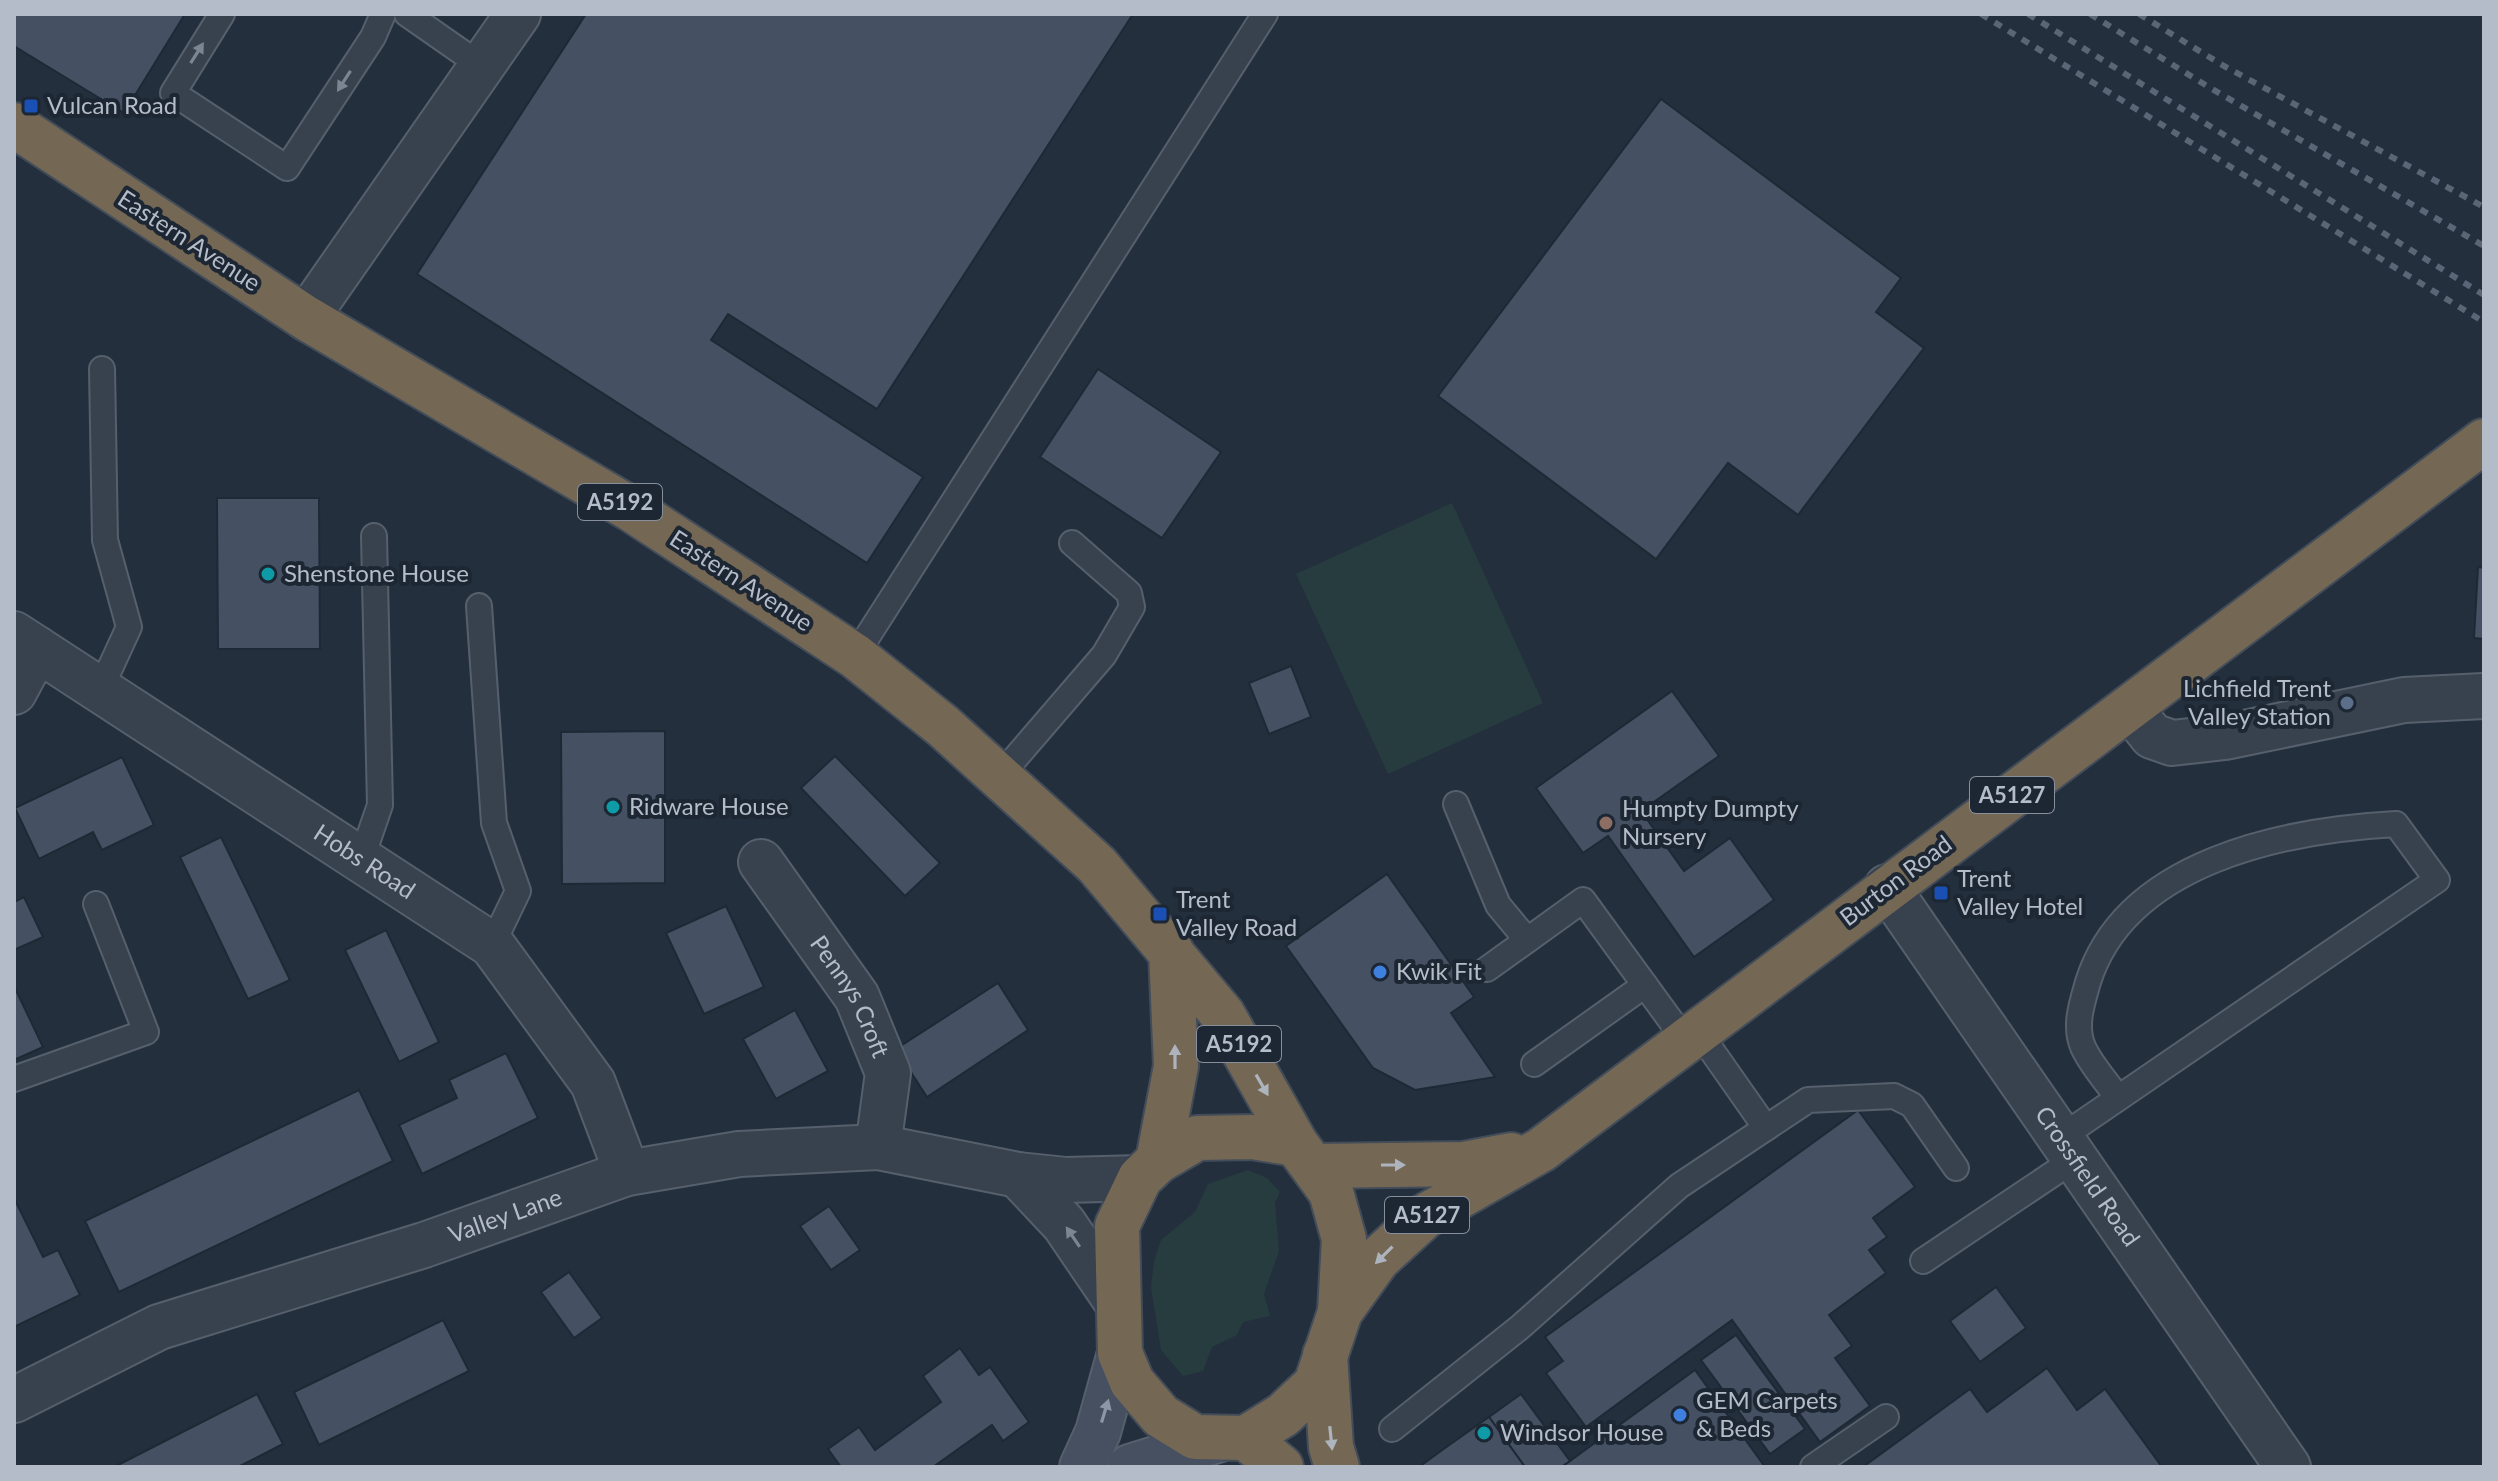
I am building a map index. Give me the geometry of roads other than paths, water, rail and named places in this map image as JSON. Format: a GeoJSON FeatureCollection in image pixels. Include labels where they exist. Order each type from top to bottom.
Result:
{"type":"FeatureCollection","features":[{"type":"Feature","properties":{"kind":"highway","name":"Eastern Avenue"},"geometry":{"type":"LineString","coordinates":[[14,125],[306,318],[631,509],[855,656],[999,777],[1097,865],[1223,1015],[1306,1155]]}},
{"type":"Feature","properties":{"kind":"highway","name":"Burton Road"},"geometry":{"type":"LineString","coordinates":[[1541,1150],[2484,441]]}},
{"type":"Feature","properties":{"kind":"highway","name":"A5192"},"geometry":{"type":"LineString","coordinates":[[1149,1170],[1176,1066],[1171,951]]}},
{"type":"Feature","properties":{"kind":"highway"},"geometry":{"type":"LineString","coordinates":[[1252,1137],[1306,1155],[1331,1192],[1344,1239],[1340,1312],[1316,1384],[1283,1415],[1233,1438],[1195,1437],[1161,1416],[1132,1382],[1120,1353],[1117,1226],[1149,1170],[1197,1138],[1252,1137]]}},
{"type":"Feature","properties":{"kind":"highway","name":"A5127"},"geometry":{"type":"LineString","coordinates":[[1306,1155],[1463,1164],[1541,1150]]}},
{"type":"Feature","properties":{"kind":"highway","name":"A5127"},"geometry":{"type":"LineString","coordinates":[[1340,1312],[1378,1259],[1425,1216],[1541,1150]]}},
{"type":"Feature","properties":{"kind":"highway"},"geometry":{"type":"LineString","coordinates":[[1325,1352],[1331,1447],[1337,1467]]}},
{"type":"Feature","properties":{"kind":"highway"},"geometry":{"type":"LineString","coordinates":[[1233,1438],[1281,1467]]}},
{"type":"Feature","properties":{"kind":"street"},"geometry":{"type":"LineString","coordinates":[[306,318],[518,14]]}},
{"type":"Feature","properties":{"kind":"street"},"geometry":{"type":"LineString","coordinates":[[14,692],[25,641]]}},
{"type":"Feature","properties":{"kind":"street","name":"Hobs Road"},"geometry":{"type":"LineString","coordinates":[[25,641],[492,945],[593,1083],[627,1173]]}},
{"type":"Feature","properties":{"kind":"street"},"geometry":{"type":"LineString","coordinates":[[2130,708],[2152,736],[2172,743],[2225,737],[2404,700],[2484,696]]}},
{"type":"Feature","properties":{"kind":"street","name":"Pennys Croft"},"geometry":{"type":"LineString","coordinates":[[761,862],[857,997],[888,1073],[878,1147]]}},
{"type":"Feature","properties":{"kind":"street","name":"Crossfield Road"},"geometry":{"type":"LineString","coordinates":[[1887,887],[2288,1467]]}},
{"type":"Feature","properties":{"kind":"street","name":"Valley Lane"},"geometry":{"type":"LineString","coordinates":[[14,1400],[159,1327],[424,1245],[627,1173],[739,1154],[878,1147],[1018,1175],[1066,1180],[1149,1170]]}},
{"type":"Feature","properties":{"kind":"street"},"geometry":{"type":"LineString","coordinates":[[1018,1175],[1064,1224],[1117,1302]]}},
{"type":"Feature","properties":{"kind":"street"},"geometry":{"type":"LineString","coordinates":[[1082,1467],[1098,1432],[1120,1353]]}},
{"type":"Feature","properties":{"kind":"street"},"geometry":{"type":"LineString","coordinates":[[1130,1467],[1233,1438]]}},
{"type":"Feature","properties":{"kind":"lane"},"geometry":{"type":"LineString","coordinates":[[222,14],[173,93],[287,168],[373,37],[383,14]]}},
{"type":"Feature","properties":{"kind":"lane"},"geometry":{"type":"LineString","coordinates":[[407,14],[483,67]]}},
{"type":"Feature","properties":{"kind":"lane"},"geometry":{"type":"LineString","coordinates":[[855,656],[1265,14]]}},
{"type":"Feature","properties":{"kind":"lane"},"geometry":{"type":"LineString","coordinates":[[100,690],[129,627],[105,540],[102,369]]}},
{"type":"Feature","properties":{"kind":"lane"},"geometry":{"type":"LineString","coordinates":[[361,860],[380,805],[374,536]]}},
{"type":"Feature","properties":{"kind":"lane"},"geometry":{"type":"LineString","coordinates":[[999,777],[1104,655],[1132,607],[1129,593],[1072,543]]}},
{"type":"Feature","properties":{"kind":"lane"},"geometry":{"type":"LineString","coordinates":[[479,606],[494,823],[518,891],[492,945]]}},
{"type":"Feature","properties":{"kind":"lane"},"geometry":{"type":"LineString","coordinates":[[1456,804],[1498,905],[1527,940]]}},
{"type":"Feature","properties":{"kind":"lane"},"geometry":{"type":"LineString","coordinates":[[1923,1261],[2067,1148],[2118,1098],[2437,880],[2396,824],[2341,827],[2218,859],[2168,882],[2129,911],[2102,948],[2089,979],[2078,1025],[2083,1048],[2118,1098]]}},
{"type":"Feature","properties":{"kind":"lane"},"geometry":{"type":"LineString","coordinates":[[1487,969],[1583,900],[1645,985],[1692,1036],[1766,1128]]}},
{"type":"Feature","properties":{"kind":"lane"},"geometry":{"type":"LineString","coordinates":[[14,1079],[146,1032],[96,904]]}},
{"type":"Feature","properties":{"kind":"lane"},"geometry":{"type":"LineString","coordinates":[[1534,1064],[1645,985]]}},
{"type":"Feature","properties":{"kind":"lane"},"geometry":{"type":"LineString","coordinates":[[1392,1429],[1519,1328],[1679,1186],[1808,1100],[1894,1096],[1912,1105],[1956,1168]]}},
{"type":"Feature","properties":{"kind":"lane"},"geometry":{"type":"LineString","coordinates":[[1813,1467],[1886,1417]]}},
{"type":"Feature","properties":{"kind":"railway"},"geometry":{"type":"LineString","coordinates":[[1981,14],[2484,322]]}},
{"type":"Feature","properties":{"kind":"railway"},"geometry":{"type":"LineString","coordinates":[[2028,14],[2484,295]]}},
{"type":"Feature","properties":{"kind":"railway"},"geometry":{"type":"LineString","coordinates":[[2090,14],[2212,89],[2484,246]]}},
{"type":"Feature","properties":{"kind":"railway"},"geometry":{"type":"LineString","coordinates":[[2139,14],[2224,66],[2484,207]]}},
{"type":"Feature","properties":{"kind":"place","name":"Vulcan Road"},"geometry":{"type":"Point","coordinates":[31,106]}},
{"type":"Feature","properties":{"kind":"place","name":"Shenstone House"},"geometry":{"type":"Point","coordinates":[268,574]}},
{"type":"Feature","properties":{"kind":"place","name":"Lichfield Trent Valley Station"},"geometry":{"type":"Point","coordinates":[2347,703]}},
{"type":"Feature","properties":{"kind":"place","name":"Ridware House"},"geometry":{"type":"Point","coordinates":[613,807]}},
{"type":"Feature","properties":{"kind":"place","name":"Humpty Dumpty Nursery"},"geometry":{"type":"Point","coordinates":[1606,823]}},
{"type":"Feature","properties":{"kind":"place","name":"Trent Valley Hotel"},"geometry":{"type":"Point","coordinates":[1941,893]}},
{"type":"Feature","properties":{"kind":"place","name":"Trent Valley Road"},"geometry":{"type":"Point","coordinates":[1160,914]}},
{"type":"Feature","properties":{"kind":"place","name":"Kwik Fit"},"geometry":{"type":"Point","coordinates":[1380,972]}},
{"type":"Feature","properties":{"kind":"place","name":"GEM Carpets & Beds"},"geometry":{"type":"Point","coordinates":[1680,1415]}},
{"type":"Feature","properties":{"kind":"place","name":"Windsor House"},"geometry":{"type":"Point","coordinates":[1484,1433]}}]}
